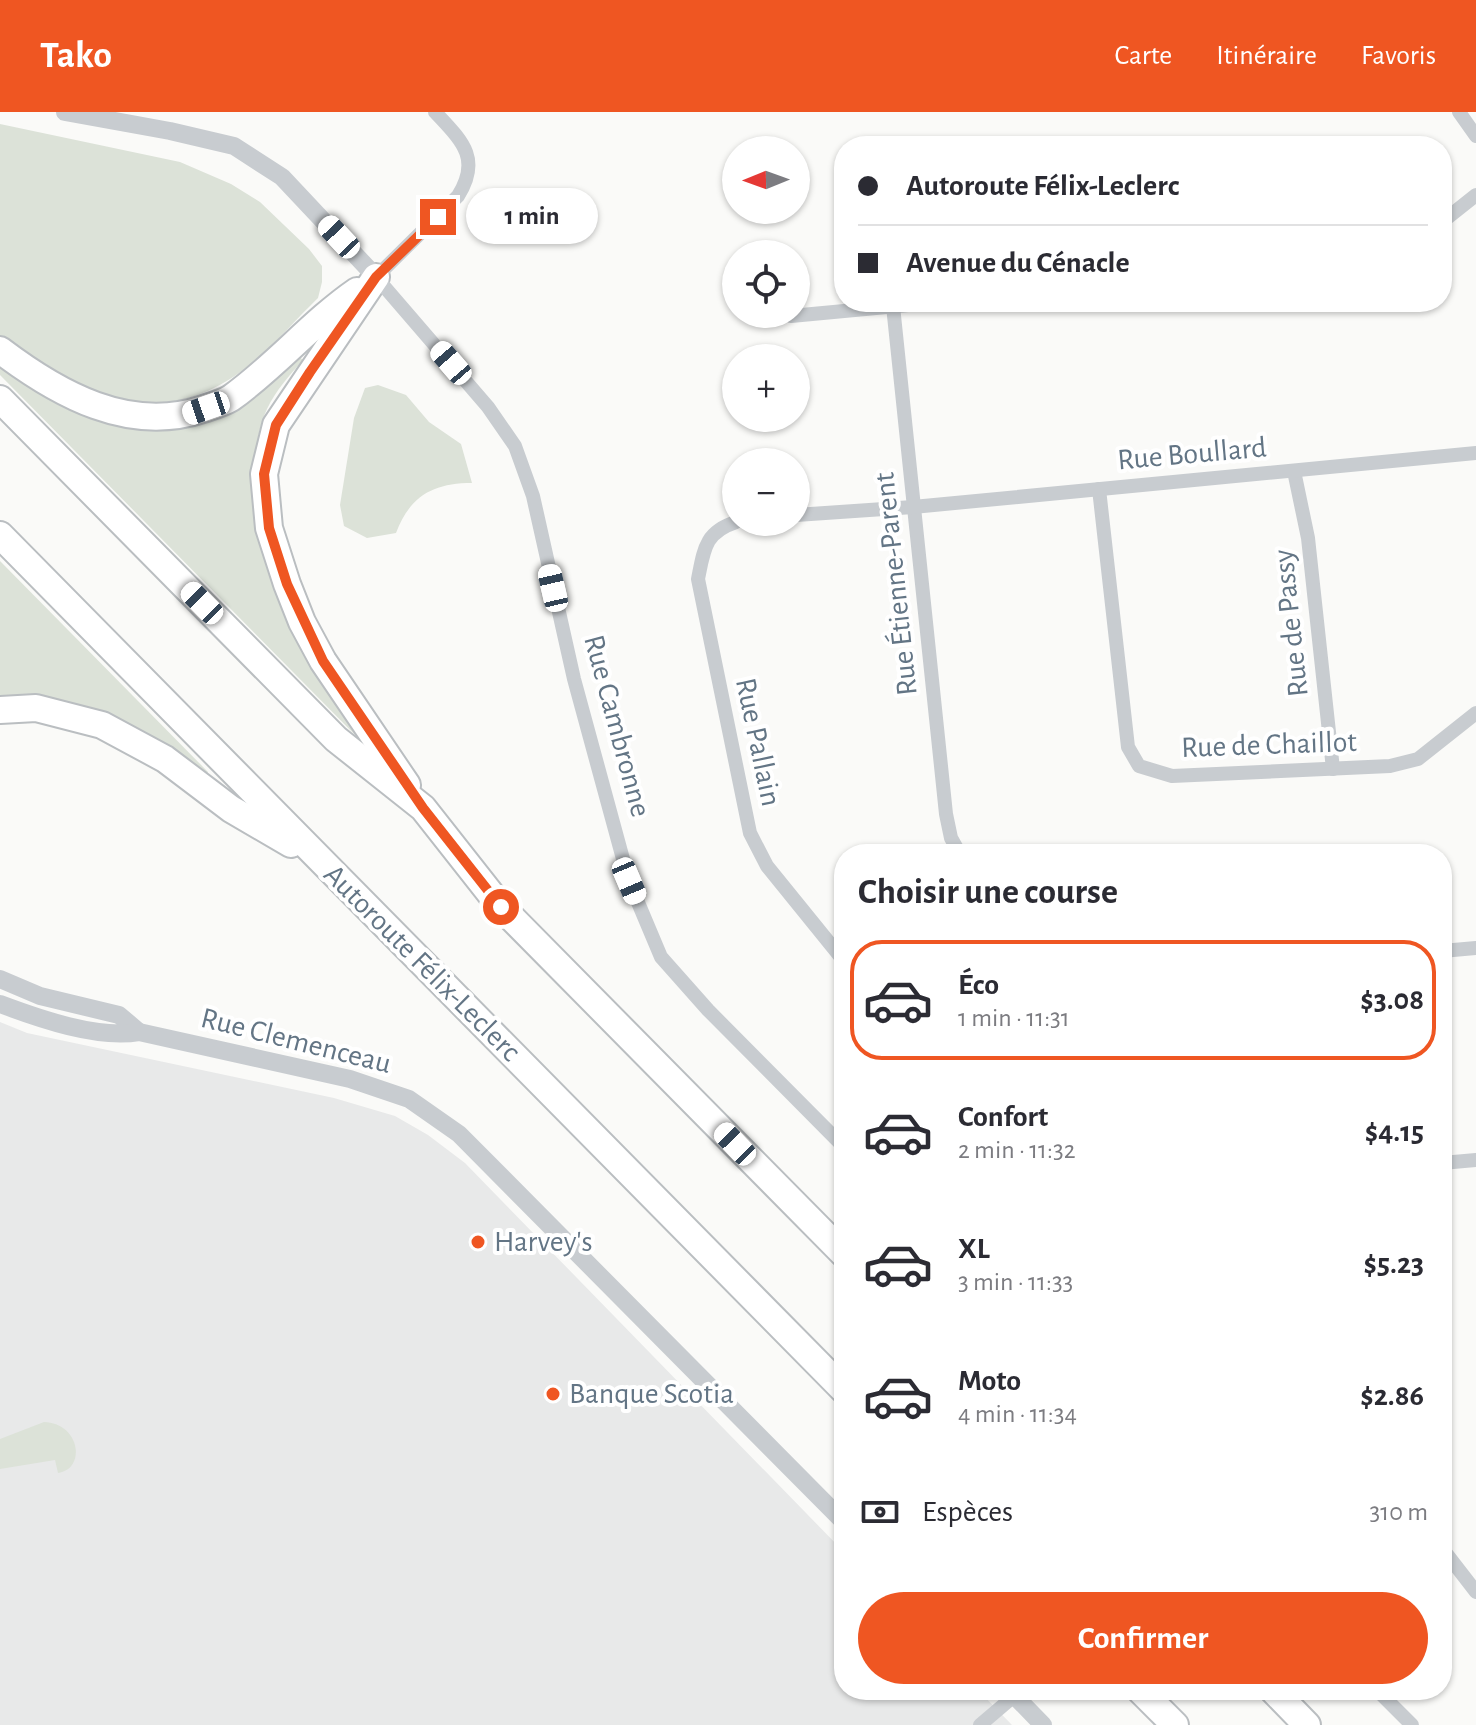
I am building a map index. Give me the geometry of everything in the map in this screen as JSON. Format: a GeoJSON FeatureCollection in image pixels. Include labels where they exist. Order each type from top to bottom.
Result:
{"type":"FeatureCollection","features":[{"type":"Feature","properties":{"kind":"highway"},"geometry":{"type":"LineString","coordinates":[[0,350],[31,373],[83,401],[135,418],[184,415],[228,400],[340,302],[376,277]]}},
{"type":"Feature","properties":{"kind":"highway"},"geometry":{"type":"LineString","coordinates":[[376,277],[276,425],[264,474],[269,528],[302,622],[323,661],[423,808],[501,907],[834,1244]]}},
{"type":"Feature","properties":{"kind":"highway"},"geometry":{"type":"LineString","coordinates":[[0,399],[336,739],[423,808]]}},
{"type":"Feature","properties":{"kind":"highway","name":"Autoroute Félix-Leclerc"},"geometry":{"type":"LineString","coordinates":[[0,535],[834,1380]]}},
{"type":"Feature","properties":{"kind":"highway"},"geometry":{"type":"LineString","coordinates":[[0,710],[36,708],[102,725],[165,759],[231,809],[322,862]]}},
{"type":"Feature","properties":{"kind":"highway"},"geometry":{"type":"LineString","coordinates":[[1150,1700],[1175,1725]]}},
{"type":"Feature","properties":{"kind":"highway"},"geometry":{"type":"LineString","coordinates":[[1283,1700],[1307,1725]]}},
{"type":"Feature","properties":{"kind":"street","name":"Rue Cambronne"},"geometry":{"type":"LineString","coordinates":[[65,112],[234,146],[282,177],[376,277],[488,407],[515,446],[533,496],[574,679],[629,881],[661,957],[708,1010],[834,1137]]}},
{"type":"Feature","properties":{"kind":"street"},"geometry":{"type":"LineString","coordinates":[[376,277],[458,196],[467,182],[470,168],[468,153],[435,112]]}},
{"type":"Feature","properties":{"kind":"street"},"geometry":{"type":"LineString","coordinates":[[1459,112],[1476,136]]}},
{"type":"Feature","properties":{"kind":"street"},"geometry":{"type":"LineString","coordinates":[[1452,214],[1476,195]]}},
{"type":"Feature","properties":{"kind":"street"},"geometry":{"type":"LineString","coordinates":[[810,314],[834,312]]}},
{"type":"Feature","properties":{"kind":"street","name":"Rue Étienne-Parent"},"geometry":{"type":"LineString","coordinates":[[894,312],[946,814],[954,844]]}},
{"type":"Feature","properties":{"kind":"street","name":"Rue Boullard"},"geometry":{"type":"LineString","coordinates":[[913,507],[1476,453]]}},
{"type":"Feature","properties":{"kind":"street","name":"Rue de Passy"},"geometry":{"type":"LineString","coordinates":[[1294,471],[1308,538],[1333,769]]}},
{"type":"Feature","properties":{"kind":"street","name":"Rue de Chaillot"},"geometry":{"type":"LineString","coordinates":[[1099,489],[1128,747],[1139,766],[1172,776],[1390,766],[1418,759],[1476,713]]}},
{"type":"Feature","properties":{"kind":"street"},"geometry":{"type":"LineString","coordinates":[[810,514],[913,507]]}},
{"type":"Feature","properties":{"kind":"street","name":"Rue Pallain"},"geometry":{"type":"LineString","coordinates":[[722,527],[704,550],[698,579],[750,833],[767,866],[834,949]]}},
{"type":"Feature","properties":{"kind":"street"},"geometry":{"type":"LineString","coordinates":[[1452,950],[1476,948]]}},
{"type":"Feature","properties":{"kind":"street","name":"Rue Clemenceau"},"geometry":{"type":"LineString","coordinates":[[0,979],[40,996],[119,1015],[139,1032]]}},
{"type":"Feature","properties":{"kind":"street","name":"Rue Clemenceau"},"geometry":{"type":"LineString","coordinates":[[0,1004],[38,1018],[119,1035],[139,1032],[350,1079],[409,1099],[459,1134],[834,1512]]}},
{"type":"Feature","properties":{"kind":"street"},"geometry":{"type":"LineString","coordinates":[[1452,1162],[1476,1160]]}},
{"type":"Feature","properties":{"kind":"street"},"geometry":{"type":"LineString","coordinates":[[1452,1561],[1476,1592]]}},
{"type":"Feature","properties":{"kind":"street"},"geometry":{"type":"LineString","coordinates":[[980,1725],[1005,1700]]}},
{"type":"Feature","properties":{"kind":"street"},"geometry":{"type":"LineString","coordinates":[[1019,1700],[1043,1725]]}},
{"type":"Feature","properties":{"kind":"street"},"geometry":{"type":"LineString","coordinates":[[1387,1700],[1412,1725]]}},
{"type":"Feature","properties":{"kind":"shaded area"},"geometry":{"type":"Polygon","coordinates":[[[0,124],[180,162],[231,184],[260,202],[309,249],[322,266],[318,298],[243,370],[210,390],[179,400],[148,403],[118,398],[59,374],[0,336],[0,124]]]}},
{"type":"Feature","properties":{"kind":"shaded area"},"geometry":{"type":"Polygon","coordinates":[[[295,353],[303,360],[271,402],[259,435],[254,501],[259,538],[285,608],[364,738],[361,741],[0,375],[0,364],[168,428],[295,353]]]}},
{"type":"Feature","properties":{"kind":"shaded area"},"geometry":{"type":"Polygon","coordinates":[[[378,385],[406,395],[429,422],[461,444],[472,483],[446,486],[425,494],[408,510],[396,533],[367,538],[344,526],[340,505],[354,418],[365,388],[378,385]]]}},
{"type":"Feature","properties":{"kind":"shaded area"},"geometry":{"type":"Polygon","coordinates":[[[0,561],[208,772],[205,776],[0,699],[0,561]]]}},
{"type":"Feature","properties":{"kind":"shaded area"},"geometry":{"type":"Polygon","coordinates":[[[0,1022],[27,1033],[334,1098],[395,1116],[428,1135],[465,1163],[834,1542],[834,1700],[988,1700],[1012,1725],[0,1725],[0,1022]]]}},
{"type":"Feature","properties":{"kind":"shaded area"},"geometry":{"type":"Polygon","coordinates":[[[44,1422],[56,1424],[72,1438],[76,1455],[67,1470],[58,1473],[55,1460],[0,1469],[0,1439],[44,1422]]]}},
{"type":"Feature","properties":{"kind":"place","name":"Harvey's"},"geometry":{"type":"Point","coordinates":[478,1242]}},
{"type":"Feature","properties":{"kind":"place","name":"Banque Scotia"},"geometry":{"type":"Point","coordinates":[553,1394]}},
{"type":"Feature","properties":{"kind":"route"},"geometry":{"type":"LineString","coordinates":[[438,217],[376,277],[310,372],[276,425],[264,474],[269,528],[302,622],[323,661],[423,808],[501,907]]}}]}
